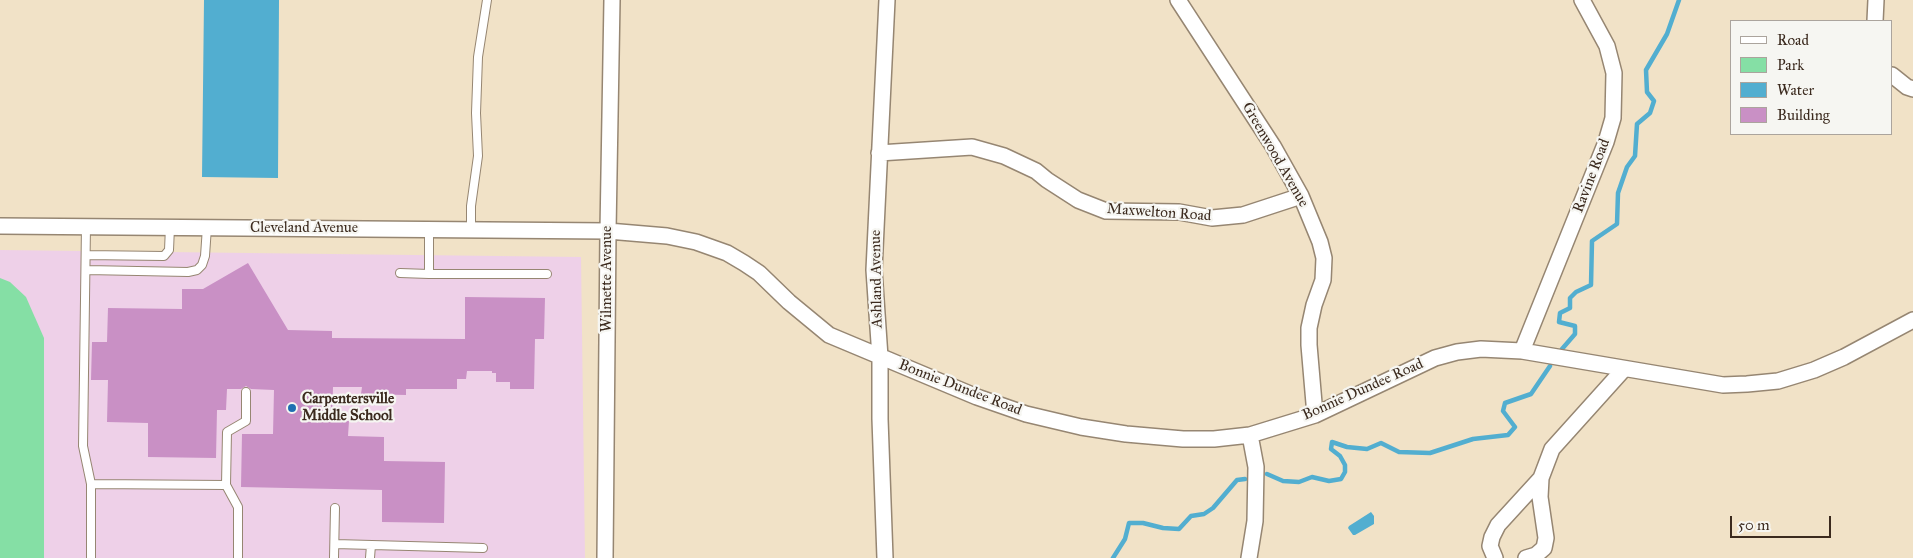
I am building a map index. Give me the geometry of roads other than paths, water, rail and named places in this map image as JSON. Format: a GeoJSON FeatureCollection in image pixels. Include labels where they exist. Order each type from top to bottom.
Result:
{"type":"FeatureCollection","features":[{"type":"Feature","properties":{"kind":"street","name":"Wilmette Avenue"},"geometry":{"type":"LineString","coordinates":[[605,558],[612,0]]}},
{"type":"Feature","properties":{"kind":"street","name":"Ashland Avenue"},"geometry":{"type":"LineString","coordinates":[[885,558],[880,419],[880,357],[874,270],[887,0]]}},
{"type":"Feature","properties":{"kind":"street","name":"Greenwood Avenue"},"geometry":{"type":"LineString","coordinates":[[1178,0],[1274,146],[1300,196],[1320,242],[1324,258],[1323,280],[1314,305],[1309,328],[1314,415]]}},
{"type":"Feature","properties":{"kind":"street","name":"Ravine Road"},"geometry":{"type":"LineString","coordinates":[[1522,351],[1606,142],[1613,118],[1614,73],[1608,46],[1582,0]]}},
{"type":"Feature","properties":{"kind":"street"},"geometry":{"type":"LineString","coordinates":[[1875,20],[1876,0]]}},
{"type":"Feature","properties":{"kind":"street"},"geometry":{"type":"LineString","coordinates":[[1893,76],[1907,87],[1913,89]]}},
{"type":"Feature","properties":{"kind":"street","name":"Maxwelton Road"},"geometry":{"type":"LineString","coordinates":[[879,153],[972,147],[1004,156],[1036,171],[1078,200],[1106,211],[1179,212],[1212,218],[1243,215],[1300,196]]}},
{"type":"Feature","properties":{"kind":"street","name":"Cleveland Avenue"},"geometry":{"type":"LineString","coordinates":[[0,226],[608,230]]}},
{"type":"Feature","properties":{"kind":"street","name":"Bonnie Dundee Road"},"geometry":{"type":"LineString","coordinates":[[608,230],[667,236],[696,242],[727,253],[759,273],[789,302],[830,335],[880,357],[1026,414],[1081,428],[1183,439],[1214,439],[1250,435],[1314,415],[1435,358],[1481,349],[1522,351],[1723,384],[1778,381],[1844,358],[1913,320]]}},
{"type":"Feature","properties":{"kind":"street"},"geometry":{"type":"LineString","coordinates":[[1526,558],[1536,555],[1544,548],[1546,538],[1540,497],[1541,478],[1552,449],[1624,369]]}},
{"type":"Feature","properties":{"kind":"street"},"geometry":{"type":"LineString","coordinates":[[1249,558],[1255,521],[1256,466],[1250,435]]}},
{"type":"Feature","properties":{"kind":"street"},"geometry":{"type":"LineString","coordinates":[[1495,558],[1490,546],[1498,525],[1541,478]]}},
{"type":"Feature","properties":{"kind":"lane"},"geometry":{"type":"LineString","coordinates":[[471,229],[471,206],[478,156],[476,113],[478,57],[487,0]]}},
{"type":"Feature","properties":{"kind":"lane"},"geometry":{"type":"LineString","coordinates":[[86,226],[87,270],[83,446],[91,484],[90,558]]}},
{"type":"Feature","properties":{"kind":"lane"},"geometry":{"type":"LineString","coordinates":[[86,255],[164,256],[169,250],[170,227]]}},
{"type":"Feature","properties":{"kind":"lane"},"geometry":{"type":"LineString","coordinates":[[87,270],[188,272],[198,270],[205,256],[206,227]]}},
{"type":"Feature","properties":{"kind":"lane"},"geometry":{"type":"LineString","coordinates":[[429,229],[429,274]]}},
{"type":"Feature","properties":{"kind":"lane"},"geometry":{"type":"LineString","coordinates":[[400,273],[548,274]]}},
{"type":"Feature","properties":{"kind":"lane"},"geometry":{"type":"LineString","coordinates":[[238,558],[238,507],[226,485],[227,432],[246,421],[246,392]]}},
{"type":"Feature","properties":{"kind":"lane"},"geometry":{"type":"LineString","coordinates":[[91,484],[226,485]]}},
{"type":"Feature","properties":{"kind":"lane"},"geometry":{"type":"LineString","coordinates":[[334,558],[335,508]]}},
{"type":"Feature","properties":{"kind":"lane"},"geometry":{"type":"LineString","coordinates":[[335,544],[482,548]]}},
{"type":"Feature","properties":{"kind":"lane"},"geometry":{"type":"LineString","coordinates":[[370,545],[370,558]]}},
{"type":"Feature","properties":{"kind":"water"},"geometry":{"type":"Polygon","coordinates":[[[204,0],[279,0],[278,178],[202,177],[204,0]]]}},
{"type":"Feature","properties":{"kind":"water"},"geometry":{"type":"Polygon","coordinates":[[[1371,512],[1374,516],[1374,524],[1353,535],[1348,528],[1349,526],[1371,512]]]}},
{"type":"Feature","properties":{"kind":"waterway"},"geometry":{"type":"LineString","coordinates":[[1562,349],[1575,334],[1575,326],[1559,322],[1560,313],[1570,308],[1570,298],[1576,292],[1591,285],[1592,241],[1617,224],[1618,193],[1627,167],[1635,156],[1637,124],[1650,113],[1654,101],[1647,92],[1646,70],[1667,34],[1679,0]]}},
{"type":"Feature","properties":{"kind":"waterway"},"geometry":{"type":"LineString","coordinates":[[1267,474],[1283,481],[1299,482],[1312,477],[1329,481],[1341,479],[1345,472],[1345,465],[1340,456],[1331,449],[1332,442],[1347,447],[1367,449],[1381,443],[1399,452],[1430,453],[1473,439],[1508,435],[1515,427],[1503,411],[1505,403],[1531,394],[1550,366]]}},
{"type":"Feature","properties":{"kind":"waterway"},"geometry":{"type":"LineString","coordinates":[[1113,558],[1125,539],[1129,523],[1143,523],[1163,528],[1179,529],[1191,516],[1204,514],[1213,508],[1237,480],[1245,479]]}},
{"type":"Feature","properties":{"kind":"place","name":"Carpentersville Middle School"},"geometry":{"type":"Point","coordinates":[292,408]}}]}
